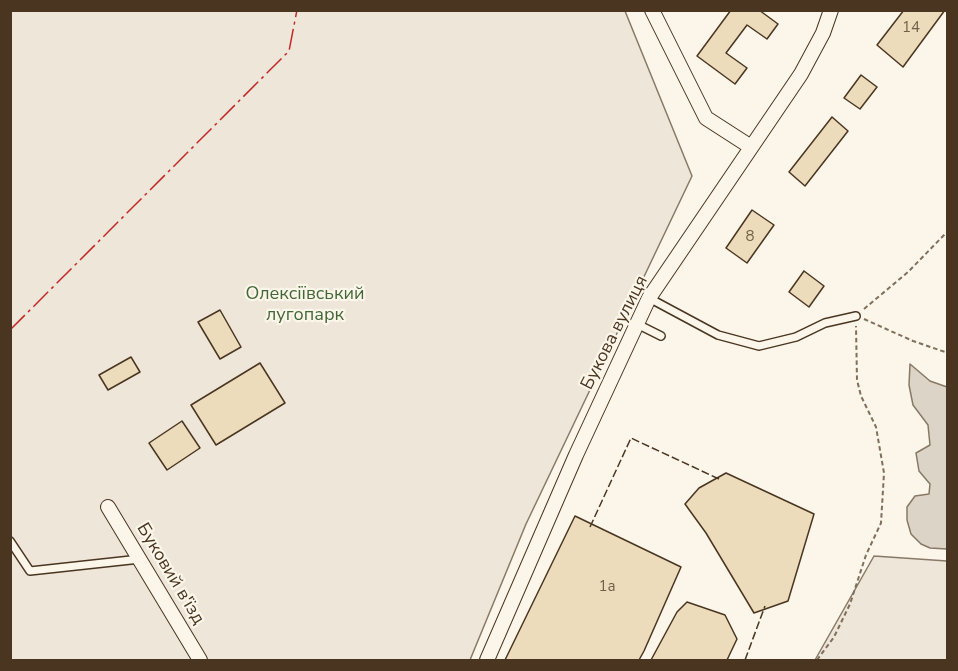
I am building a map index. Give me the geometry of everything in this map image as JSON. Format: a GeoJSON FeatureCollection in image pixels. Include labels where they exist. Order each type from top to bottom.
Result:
{"type":"FeatureCollection","features":[{"type":"Feature","properties":{"kind":"street"},"geometry":{"type":"LineString","coordinates":[[652,10],[706,118],[751,147]]}},
{"type":"Feature","properties":{"kind":"street","name":"Букова вулиця"},"geometry":{"type":"LineString","coordinates":[[487,660],[571,466],[649,298],[801,74],[823,33],[831,10]]}},
{"type":"Feature","properties":{"kind":"street","name":"Буковий в'їзд"},"geometry":{"type":"LineString","coordinates":[[108,507],[200,660]]}},
{"type":"Feature","properties":{"kind":"lane"},"geometry":{"type":"LineString","coordinates":[[649,298],[718,335],[759,346],[796,337],[825,323],[856,316]]}},
{"type":"Feature","properties":{"kind":"lane"},"geometry":{"type":"LineString","coordinates":[[636,324],[661,336]]}},
{"type":"Feature","properties":{"kind":"lane"},"geometry":{"type":"LineString","coordinates":[[10,541],[30,571],[140,559]]}},
{"type":"Feature","properties":{"kind":"path"},"geometry":{"type":"LineString","coordinates":[[856,316],[908,272],[948,231]]}},
{"type":"Feature","properties":{"kind":"path"},"geometry":{"type":"LineString","coordinates":[[856,316],[913,341],[948,353]]}},
{"type":"Feature","properties":{"kind":"path"},"geometry":{"type":"LineString","coordinates":[[817,660],[834,637],[850,604],[866,555],[880,523],[884,473],[876,427],[861,396],[857,380],[856,316]]}},
{"type":"Feature","properties":{"kind":"green space","name":"Олексіївський лугопарк"},"geometry":{"type":"Polygon","coordinates":[[[10,11],[625,11],[692,176],[526,524],[470,660],[11,660],[10,11]]]}},
{"type":"Feature","properties":{"kind":"green space"},"geometry":{"type":"Polygon","coordinates":[[[874,556],[947,561],[947,660],[815,660],[874,556]]]}},
{"type":"Feature","properties":{"kind":"shaded area"},"geometry":{"type":"Polygon","coordinates":[[[910,364],[930,381],[947,387],[947,549],[930,548],[921,544],[911,534],[907,520],[907,507],[915,496],[929,494],[930,484],[919,471],[916,453],[930,445],[928,425],[913,405],[909,385],[910,364]]]}},
{"type":"Feature","properties":{"kind":"building"},"geometry":{"type":"Polygon","coordinates":[[[731,10],[759,10],[778,24],[767,39],[747,25],[726,53],[747,68],[735,84],[697,56],[731,10]]]}},
{"type":"Feature","properties":{"kind":"building"},"geometry":{"type":"Polygon","coordinates":[[[904,10],[945,10],[903,67],[877,45],[904,10]]]}},
{"type":"Feature","properties":{"kind":"building"},"geometry":{"type":"Polygon","coordinates":[[[861,75],[877,87],[860,109],[844,98],[861,75]]]}},
{"type":"Feature","properties":{"kind":"building"},"geometry":{"type":"Polygon","coordinates":[[[832,117],[848,131],[805,186],[789,172],[832,117]]]}},
{"type":"Feature","properties":{"kind":"building"},"geometry":{"type":"Polygon","coordinates":[[[752,210],[774,225],[747,263],[726,248],[752,210]]]}},
{"type":"Feature","properties":{"kind":"building"},"geometry":{"type":"Polygon","coordinates":[[[804,271],[824,286],[809,307],[789,292],[804,271]]]}},
{"type":"Feature","properties":{"kind":"building"},"geometry":{"type":"Polygon","coordinates":[[[220,310],[241,347],[220,359],[198,322],[220,310]]]}},
{"type":"Feature","properties":{"kind":"building"},"geometry":{"type":"Polygon","coordinates":[[[131,357],[140,372],[108,390],[99,375],[131,357]]]}},
{"type":"Feature","properties":{"kind":"building"},"geometry":{"type":"Polygon","coordinates":[[[260,363],[285,403],[216,445],[191,405],[260,363]]]}},
{"type":"Feature","properties":{"kind":"building"},"geometry":{"type":"Polygon","coordinates":[[[182,421],[200,448],[167,470],[149,443],[182,421]]]}},
{"type":"Feature","properties":{"kind":"building"},"geometry":{"type":"Polygon","coordinates":[[[726,473],[814,514],[788,601],[754,613],[706,533],[685,504],[699,488],[726,473]]]}},
{"type":"Feature","properties":{"kind":"building"},"geometry":{"type":"Polygon","coordinates":[[[575,516],[681,567],[644,651],[639,660],[505,660],[575,516]]]}},
{"type":"Feature","properties":{"kind":"building"},"geometry":{"type":"Polygon","coordinates":[[[687,602],[725,615],[737,639],[727,660],[651,660],[677,612],[687,602]]]}},
{"type":"Feature","properties":{"kind":"fence"},"geometry":{"type":"LineString","coordinates":[[590,527],[631,438],[719,479]]}},
{"type":"Feature","properties":{"kind":"fence"},"geometry":{"type":"LineString","coordinates":[[745,660],[765,606]]}},
{"type":"Feature","properties":{"kind":"power"},"geometry":{"type":"LineString","coordinates":[[10,330],[289,51],[297,10]]}}]}
